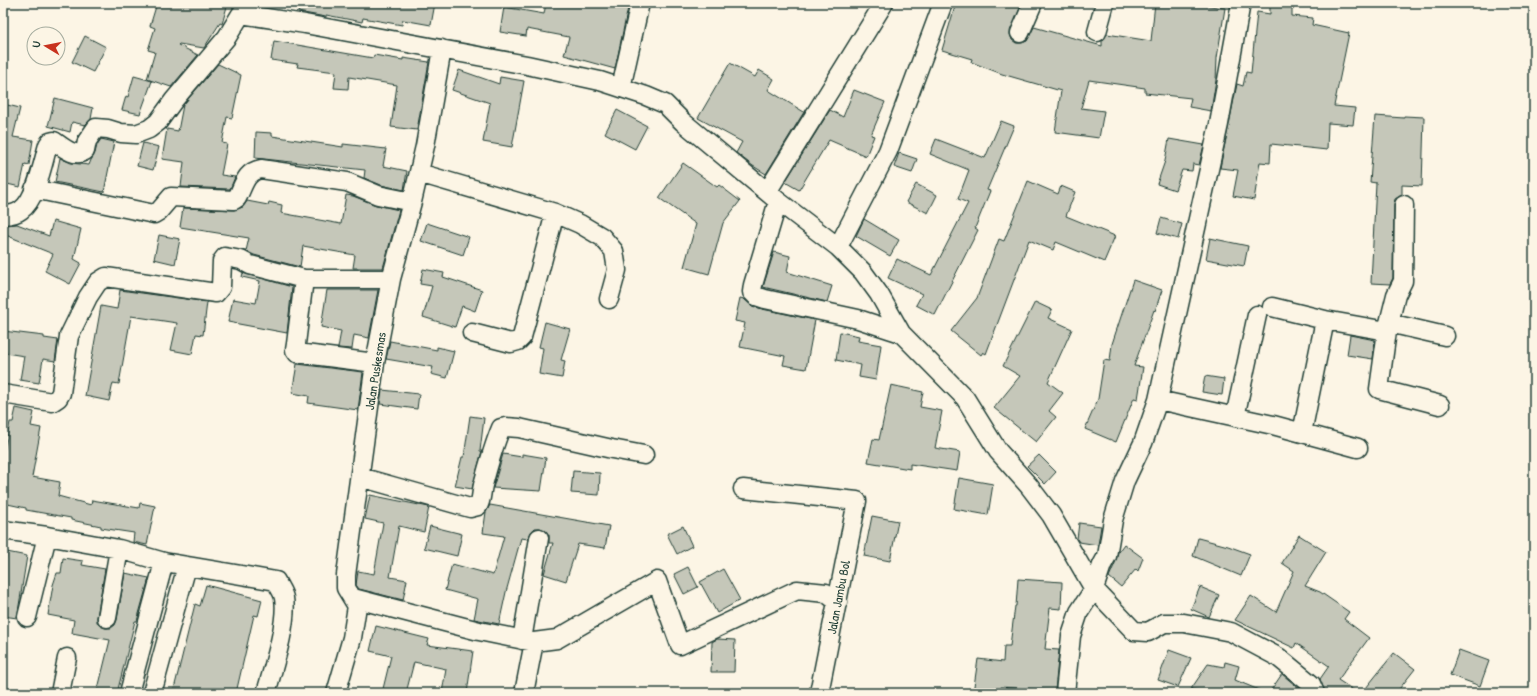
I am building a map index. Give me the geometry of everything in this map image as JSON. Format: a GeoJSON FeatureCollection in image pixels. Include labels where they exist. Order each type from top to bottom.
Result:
{"type":"FeatureCollection","features":[{"type":"Feature","properties":{"kind":"street"},"geometry":{"type":"LineString","coordinates":[[621,88],[640,3]]}},
{"type":"Feature","properties":{"kind":"street"},"geometry":{"type":"LineString","coordinates":[[884,3],[772,197],[752,292],[756,296],[765,299],[858,319],[901,333]]}},
{"type":"Feature","properties":{"kind":"street"},"geometry":{"type":"LineString","coordinates":[[838,247],[888,151],[943,3]]}},
{"type":"Feature","properties":{"kind":"street"},"geometry":{"type":"LineString","coordinates":[[1020,33],[1033,3]]}},
{"type":"Feature","properties":{"kind":"street"},"geometry":{"type":"LineString","coordinates":[[1098,32],[1105,3]]}},
{"type":"Feature","properties":{"kind":"street"},"geometry":{"type":"LineString","coordinates":[[1065,693],[1071,636],[1079,612],[1094,589],[1102,565],[1107,556],[1110,533],[1125,482],[1143,443],[1158,400],[1219,124],[1241,3]]}},
{"type":"Feature","properties":{"kind":"street"},"geometry":{"type":"LineString","coordinates":[[3,214],[15,214],[22,210],[28,203],[50,142],[54,141],[74,154],[81,154],[85,151],[87,141],[96,128],[108,129],[121,133],[136,134],[149,129],[158,122],[174,100],[227,37],[242,9],[305,24],[578,76],[600,81],[665,104],[683,122],[772,197],[838,247],[863,272],[879,294],[901,333],[965,398],[998,451],[1029,486],[1051,515],[1094,589],[1134,631],[1148,632],[1164,623],[1184,622],[1231,632],[1278,657],[1311,684],[1315,693]]}},
{"type":"Feature","properties":{"kind":"street","name":"Jalan Puskesmas"},"geometry":{"type":"LineString","coordinates":[[336,693],[352,638],[356,618],[357,606],[346,588],[346,575],[376,363],[391,279],[412,202],[425,146],[442,49]]}},
{"type":"Feature","properties":{"kind":"street"},"geometry":{"type":"LineString","coordinates":[[34,189],[154,214],[159,211],[171,197],[234,200],[237,198],[248,176],[253,171],[262,169],[347,182],[378,195],[412,202]]}},
{"type":"Feature","properties":{"kind":"street"},"geometry":{"type":"LineString","coordinates":[[419,174],[555,213],[580,224],[602,237],[614,251],[617,270],[609,299]]}},
{"type":"Feature","properties":{"kind":"street"},"geometry":{"type":"LineString","coordinates":[[1404,205],[1403,281],[1396,294],[1388,327],[1378,389],[1440,405]]}},
{"type":"Feature","properties":{"kind":"street"},"geometry":{"type":"LineString","coordinates":[[472,333],[511,343],[518,341],[522,337],[555,213]]}},
{"type":"Feature","properties":{"kind":"street"},"geometry":{"type":"LineString","coordinates":[[3,394],[52,402],[58,398],[61,393],[69,336],[88,297],[98,282],[106,277],[216,293],[221,287],[222,261],[225,257],[241,260],[250,265],[304,279],[383,279]]}},
{"type":"Feature","properties":{"kind":"street"},"geometry":{"type":"LineString","coordinates":[[304,279],[295,350],[297,353],[376,363]]}},
{"type":"Feature","properties":{"kind":"street"},"geometry":{"type":"LineString","coordinates":[[1235,417],[1264,311],[1445,336]]}},
{"type":"Feature","properties":{"kind":"street"},"geometry":{"type":"LineString","coordinates":[[1302,433],[1325,320]]}},
{"type":"Feature","properties":{"kind":"street"},"geometry":{"type":"LineString","coordinates":[[1158,400],[1302,433],[1358,448]]}},
{"type":"Feature","properties":{"kind":"street"},"geometry":{"type":"LineString","coordinates":[[360,477],[470,508],[478,506],[481,502],[482,489],[492,448],[500,428],[519,428],[644,455]]}},
{"type":"Feature","properties":{"kind":"street","name":"Jalan Jambu Bol"},"geometry":{"type":"LineString","coordinates":[[743,489],[858,501],[819,693]]}},
{"type":"Feature","properties":{"kind":"street"},"geometry":{"type":"LineString","coordinates":[[3,530],[119,549],[164,562],[276,581],[284,597],[284,617],[281,639],[266,693]]}},
{"type":"Feature","properties":{"kind":"street"},"geometry":{"type":"LineString","coordinates":[[27,617],[47,536]]}},
{"type":"Feature","properties":{"kind":"street"},"geometry":{"type":"LineString","coordinates":[[524,693],[539,538]]}},
{"type":"Feature","properties":{"kind":"street"},"geometry":{"type":"LineString","coordinates":[[107,618],[119,549]]}},
{"type":"Feature","properties":{"kind":"street"},"geometry":{"type":"LineString","coordinates":[[129,693],[164,562]]}},
{"type":"Feature","properties":{"kind":"street"},"geometry":{"type":"LineString","coordinates":[[152,693],[187,566]]}},
{"type":"Feature","properties":{"kind":"street"},"geometry":{"type":"LineString","coordinates":[[353,598],[479,631],[528,641],[557,639],[657,581],[680,645],[797,590],[826,593],[838,602]]}},
{"type":"Feature","properties":{"kind":"street"},"geometry":{"type":"LineString","coordinates":[[60,693],[66,658]]}},
{"type":"Feature","properties":{"kind":"building"},"geometry":{"type":"Polygon","coordinates":[[[157,3],[228,3],[222,24],[220,23],[204,48],[178,45],[198,55],[171,87],[147,79],[155,52],[148,50],[155,28],[150,26],[157,3]]]}},
{"type":"Feature","properties":{"kind":"building"},"geometry":{"type":"Polygon","coordinates":[[[301,3],[435,3],[431,25],[403,20],[402,25],[363,18],[362,22],[326,15],[326,17],[298,12],[301,3]]]}},
{"type":"Feature","properties":{"kind":"building"},"geometry":{"type":"Polygon","coordinates":[[[546,3],[629,3],[615,69],[564,55],[569,37],[527,29],[526,36],[500,32],[504,7],[544,14],[546,3]]]}},
{"type":"Feature","properties":{"kind":"building"},"geometry":{"type":"Polygon","coordinates":[[[956,3],[1022,3],[1010,34],[1012,40],[1016,43],[1027,41],[1034,27],[1102,46],[1102,41],[1107,34],[1151,41],[1155,3],[1187,3],[1225,8],[1211,111],[1189,107],[1191,98],[1145,93],[1145,88],[1089,80],[1081,108],[1104,111],[1099,138],[1055,132],[1061,91],[1002,74],[971,62],[972,59],[942,50],[956,3]]]}},
{"type":"Feature","properties":{"kind":"building"},"geometry":{"type":"Polygon","coordinates":[[[1270,5],[1292,6],[1292,16],[1313,18],[1312,25],[1349,33],[1334,106],[1355,108],[1353,125],[1328,123],[1327,150],[1271,144],[1270,163],[1260,162],[1254,200],[1233,196],[1238,170],[1220,168],[1237,84],[1243,86],[1246,72],[1251,73],[1257,12],[1270,14],[1270,5]]]}},
{"type":"Feature","properties":{"kind":"building"},"geometry":{"type":"Polygon","coordinates":[[[85,36],[106,47],[93,72],[72,62],[85,36]]]}},
{"type":"Feature","properties":{"kind":"building"},"geometry":{"type":"Polygon","coordinates":[[[274,41],[373,58],[374,55],[403,60],[403,58],[429,62],[417,130],[391,127],[397,85],[349,77],[348,89],[334,88],[336,72],[297,67],[298,64],[271,60],[274,41]]]}},
{"type":"Feature","properties":{"kind":"building"},"geometry":{"type":"Polygon","coordinates":[[[730,63],[755,77],[759,70],[774,79],[768,90],[804,112],[766,174],[736,153],[742,142],[698,118],[730,63]]]}},
{"type":"Feature","properties":{"kind":"building"},"geometry":{"type":"Polygon","coordinates":[[[218,64],[241,75],[232,118],[227,117],[222,143],[227,144],[221,175],[235,177],[230,189],[181,187],[184,162],[162,159],[167,129],[178,131],[183,105],[218,64]]]}},
{"type":"Feature","properties":{"kind":"building"},"geometry":{"type":"Polygon","coordinates":[[[459,70],[499,84],[500,77],[524,81],[512,147],[483,142],[490,103],[452,90],[459,70]]]}},
{"type":"Feature","properties":{"kind":"building"},"geometry":{"type":"Polygon","coordinates":[[[134,76],[152,81],[140,114],[122,110],[126,96],[128,97],[134,76]]]}},
{"type":"Feature","properties":{"kind":"building"},"geometry":{"type":"Polygon","coordinates":[[[854,90],[885,102],[871,135],[874,136],[866,156],[829,140],[799,190],[785,182],[830,110],[843,117],[854,90]]]}},
{"type":"Feature","properties":{"kind":"building"},"geometry":{"type":"Polygon","coordinates":[[[55,98],[93,108],[91,119],[85,125],[72,122],[70,132],[48,126],[55,98]]]}},
{"type":"Feature","properties":{"kind":"building"},"geometry":{"type":"Polygon","coordinates":[[[3,104],[20,108],[13,137],[33,140],[29,165],[25,164],[20,187],[3,183],[3,104]]]}},
{"type":"Feature","properties":{"kind":"building"},"geometry":{"type":"Polygon","coordinates":[[[617,110],[647,126],[635,149],[605,133],[617,110]]]}},
{"type":"Feature","properties":{"kind":"building"},"geometry":{"type":"Polygon","coordinates":[[[1375,116],[1404,118],[1404,116],[1424,117],[1422,186],[1402,185],[1402,195],[1395,199],[1393,278],[1390,284],[1371,283],[1376,183],[1370,182],[1375,116]]]}},
{"type":"Feature","properties":{"kind":"building"},"geometry":{"type":"Polygon","coordinates":[[[1001,121],[1014,126],[987,190],[990,191],[975,228],[978,230],[935,315],[916,305],[922,294],[888,278],[897,259],[931,275],[968,203],[958,199],[969,170],[930,154],[936,139],[985,158],[1001,121]]]}},
{"type":"Feature","properties":{"kind":"building"},"geometry":{"type":"Polygon","coordinates":[[[256,132],[272,133],[272,136],[343,147],[343,144],[386,149],[383,166],[407,171],[404,190],[381,185],[364,178],[365,170],[255,158],[256,132]]]}},
{"type":"Feature","properties":{"kind":"building"},"geometry":{"type":"Polygon","coordinates":[[[101,139],[114,142],[104,192],[55,182],[60,158],[71,163],[89,165],[101,139]]]}},
{"type":"Feature","properties":{"kind":"building"},"geometry":{"type":"Polygon","coordinates":[[[1169,139],[1204,145],[1199,165],[1193,164],[1192,171],[1182,170],[1175,190],[1157,184],[1165,161],[1169,139]]]}},
{"type":"Feature","properties":{"kind":"building"},"geometry":{"type":"Polygon","coordinates":[[[143,143],[159,147],[153,170],[137,166],[143,143]]]}},
{"type":"Feature","properties":{"kind":"building"},"geometry":{"type":"Polygon","coordinates":[[[899,153],[917,159],[912,173],[894,167],[899,153]]]}},
{"type":"Feature","properties":{"kind":"building"},"geometry":{"type":"Polygon","coordinates":[[[683,163],[717,187],[719,185],[740,201],[723,223],[709,274],[684,267],[696,224],[659,198],[683,163]]]}},
{"type":"Feature","properties":{"kind":"building"},"geometry":{"type":"Polygon","coordinates":[[[1028,181],[1058,194],[1061,186],[1075,192],[1066,216],[1115,236],[1104,262],[1056,242],[1053,250],[1029,240],[986,354],[983,352],[981,355],[951,331],[977,298],[999,239],[1004,241],[1028,181]]]}},
{"type":"Feature","properties":{"kind":"building"},"geometry":{"type":"Polygon","coordinates":[[[916,184],[937,195],[928,213],[906,202],[916,184]]]}},
{"type":"Feature","properties":{"kind":"building"},"geometry":{"type":"Polygon","coordinates":[[[346,195],[353,196],[376,205],[399,210],[383,268],[353,268],[355,255],[303,246],[300,267],[254,255],[246,251],[249,238],[180,227],[183,208],[234,210],[243,207],[247,201],[268,205],[269,202],[282,205],[281,213],[341,224],[346,195]]]}},
{"type":"Feature","properties":{"kind":"building"},"geometry":{"type":"Polygon","coordinates":[[[1161,218],[1182,224],[1178,239],[1157,233],[1161,218]]]}},
{"type":"Feature","properties":{"kind":"building"},"geometry":{"type":"Polygon","coordinates":[[[864,219],[899,240],[890,256],[856,236],[864,219]]]}},
{"type":"Feature","properties":{"kind":"building"},"geometry":{"type":"Polygon","coordinates":[[[53,221],[81,229],[74,259],[81,263],[70,284],[45,271],[53,254],[3,234],[3,225],[17,224],[49,236],[53,221]]]}},
{"type":"Feature","properties":{"kind":"building"},"geometry":{"type":"Polygon","coordinates":[[[427,223],[469,237],[463,255],[421,241],[427,223]]]}},
{"type":"Feature","properties":{"kind":"building"},"geometry":{"type":"Polygon","coordinates":[[[159,235],[180,239],[175,264],[154,259],[159,235]]]}},
{"type":"Feature","properties":{"kind":"building"},"geometry":{"type":"Polygon","coordinates":[[[1210,238],[1248,246],[1244,266],[1206,259],[1210,238]]]}},
{"type":"Feature","properties":{"kind":"building"},"geometry":{"type":"Polygon","coordinates":[[[774,252],[790,256],[787,272],[832,286],[827,302],[763,287],[774,252]]]}},
{"type":"Feature","properties":{"kind":"building"},"geometry":{"type":"Polygon","coordinates":[[[423,269],[444,273],[443,277],[482,290],[475,311],[462,306],[455,327],[423,317],[432,286],[420,284],[423,269]]]}},
{"type":"Feature","properties":{"kind":"building"},"geometry":{"type":"Polygon","coordinates":[[[243,273],[292,287],[287,333],[228,322],[233,299],[256,303],[260,281],[242,277],[243,273]]]}},
{"type":"Feature","properties":{"kind":"building"},"geometry":{"type":"Polygon","coordinates":[[[1133,280],[1162,290],[1134,366],[1143,367],[1138,399],[1134,398],[1116,442],[1085,429],[1098,399],[1104,360],[1110,361],[1112,344],[1133,280]]]}},
{"type":"Feature","properties":{"kind":"building"},"geometry":{"type":"Polygon","coordinates":[[[120,290],[207,302],[203,335],[196,334],[192,354],[171,350],[177,323],[131,316],[119,384],[113,383],[109,401],[85,396],[101,306],[117,309],[120,290]]]}},
{"type":"Feature","properties":{"kind":"building"},"geometry":{"type":"Polygon","coordinates":[[[327,290],[378,290],[369,338],[354,335],[352,349],[338,348],[341,331],[321,327],[327,290]]]}},
{"type":"Feature","properties":{"kind":"building"},"geometry":{"type":"Polygon","coordinates":[[[740,298],[744,299],[752,306],[762,309],[815,320],[806,369],[783,365],[785,356],[740,347],[745,323],[735,321],[740,298]]]}},
{"type":"Feature","properties":{"kind":"building"},"geometry":{"type":"Polygon","coordinates":[[[1035,302],[1052,310],[1048,318],[1072,329],[1048,382],[1063,393],[1049,411],[1056,417],[1036,442],[994,408],[1020,376],[1003,366],[1035,302]]]}},
{"type":"Feature","properties":{"kind":"building"},"geometry":{"type":"Polygon","coordinates":[[[545,322],[570,329],[561,360],[565,361],[562,378],[539,374],[543,348],[539,347],[545,322]]]}},
{"type":"Feature","properties":{"kind":"building"},"geometry":{"type":"Polygon","coordinates":[[[3,331],[44,336],[44,338],[58,340],[55,361],[43,359],[39,383],[20,380],[24,356],[6,353],[6,351],[3,350],[3,331]]]}},
{"type":"Feature","properties":{"kind":"building"},"geometry":{"type":"Polygon","coordinates":[[[840,332],[859,336],[858,341],[881,345],[876,380],[859,377],[861,365],[836,360],[840,332]]]}},
{"type":"Feature","properties":{"kind":"building"},"geometry":{"type":"Polygon","coordinates":[[[1350,335],[1375,340],[1373,359],[1347,355],[1350,335]]]}},
{"type":"Feature","properties":{"kind":"building"},"geometry":{"type":"Polygon","coordinates":[[[390,341],[437,350],[437,347],[454,351],[447,378],[431,374],[433,367],[386,359],[390,341]]]}},
{"type":"Feature","properties":{"kind":"building"},"geometry":{"type":"Polygon","coordinates":[[[297,364],[363,372],[358,410],[308,403],[309,396],[292,393],[297,364]]]}},
{"type":"Feature","properties":{"kind":"building"},"geometry":{"type":"Polygon","coordinates":[[[1205,376],[1224,379],[1222,395],[1202,392],[1205,376]]]}},
{"type":"Feature","properties":{"kind":"building"},"geometry":{"type":"Polygon","coordinates":[[[891,385],[923,392],[920,407],[942,411],[935,448],[960,452],[957,471],[910,464],[910,469],[868,462],[873,439],[879,440],[891,385]]]}},
{"type":"Feature","properties":{"kind":"building"},"geometry":{"type":"Polygon","coordinates":[[[382,390],[419,394],[417,409],[380,404],[382,390]]]}},
{"type":"Feature","properties":{"kind":"building"},"geometry":{"type":"Polygon","coordinates":[[[16,408],[34,412],[31,426],[41,428],[32,477],[60,482],[58,496],[91,505],[92,500],[139,508],[140,503],[155,506],[147,545],[133,542],[134,533],[101,528],[101,526],[71,520],[71,518],[26,510],[26,508],[3,503],[3,458],[10,422],[13,422],[16,408]]]}},
{"type":"Feature","properties":{"kind":"building"},"geometry":{"type":"Polygon","coordinates":[[[470,416],[484,418],[480,451],[482,451],[472,489],[455,486],[462,457],[464,457],[470,416]]]}},
{"type":"Feature","properties":{"kind":"building"},"geometry":{"type":"Polygon","coordinates":[[[503,454],[522,457],[522,454],[546,458],[541,491],[493,488],[503,454]]]}},
{"type":"Feature","properties":{"kind":"building"},"geometry":{"type":"Polygon","coordinates":[[[1039,455],[1056,472],[1045,484],[1027,466],[1039,455]]]}},
{"type":"Feature","properties":{"kind":"building"},"geometry":{"type":"Polygon","coordinates":[[[573,471],[600,473],[599,495],[571,493],[573,471]]]}},
{"type":"Feature","properties":{"kind":"building"},"geometry":{"type":"Polygon","coordinates":[[[959,478],[993,484],[988,515],[954,509],[959,478]]]}},
{"type":"Feature","properties":{"kind":"building"},"geometry":{"type":"Polygon","coordinates":[[[370,495],[429,507],[424,532],[399,526],[390,577],[407,580],[403,600],[359,589],[356,585],[358,571],[374,574],[383,523],[365,519],[370,495]]]}},
{"type":"Feature","properties":{"kind":"building"},"geometry":{"type":"Polygon","coordinates":[[[490,505],[609,526],[605,548],[578,544],[566,581],[544,574],[553,543],[549,543],[549,535],[545,530],[535,528],[531,532],[528,539],[521,538],[499,624],[474,619],[478,599],[445,590],[452,564],[493,575],[504,536],[483,533],[486,512],[490,505]]]}},
{"type":"Feature","properties":{"kind":"building"},"geometry":{"type":"Polygon","coordinates":[[[872,516],[898,521],[890,561],[864,556],[872,516]]]}},
{"type":"Feature","properties":{"kind":"building"},"geometry":{"type":"Polygon","coordinates":[[[1079,523],[1101,526],[1098,545],[1079,542],[1077,539],[1079,523]]]}},
{"type":"Feature","properties":{"kind":"building"},"geometry":{"type":"Polygon","coordinates":[[[430,526],[462,534],[457,556],[424,548],[430,526]]]}},
{"type":"Feature","properties":{"kind":"building"},"geometry":{"type":"Polygon","coordinates":[[[683,526],[692,546],[677,554],[667,534],[683,526]]]}},
{"type":"Feature","properties":{"kind":"building"},"geometry":{"type":"Polygon","coordinates":[[[1299,535],[1326,552],[1305,586],[1320,592],[1349,612],[1344,619],[1369,638],[1338,680],[1358,693],[1325,693],[1320,679],[1329,666],[1296,643],[1294,648],[1235,620],[1251,596],[1276,612],[1294,571],[1282,563],[1299,535]]]}},
{"type":"Feature","properties":{"kind":"building"},"geometry":{"type":"Polygon","coordinates":[[[1198,538],[1250,554],[1241,576],[1193,556],[1198,538]]]}},
{"type":"Feature","properties":{"kind":"building"},"geometry":{"type":"Polygon","coordinates":[[[1124,544],[1143,558],[1138,571],[1136,569],[1121,587],[1109,577],[1118,552],[1124,544]]]}},
{"type":"Feature","properties":{"kind":"building"},"geometry":{"type":"Polygon","coordinates":[[[7,552],[27,556],[17,618],[3,616],[3,573],[7,552]]]}},
{"type":"Feature","properties":{"kind":"building"},"geometry":{"type":"Polygon","coordinates":[[[63,558],[83,561],[82,565],[105,569],[97,622],[100,626],[105,628],[111,628],[115,625],[117,620],[125,573],[149,578],[137,621],[135,621],[117,693],[97,693],[110,640],[72,633],[74,620],[48,615],[53,585],[57,573],[61,573],[63,558]]]}},
{"type":"Feature","properties":{"kind":"building"},"geometry":{"type":"Polygon","coordinates":[[[688,567],[698,587],[684,594],[674,574],[688,567]]]}},
{"type":"Feature","properties":{"kind":"building"},"geometry":{"type":"Polygon","coordinates":[[[723,569],[740,600],[717,613],[700,582],[723,569]]]}},
{"type":"Feature","properties":{"kind":"building"},"geometry":{"type":"Polygon","coordinates":[[[1018,579],[1062,582],[1061,609],[1050,608],[1045,649],[1059,650],[1055,691],[1001,687],[1000,693],[973,693],[978,659],[1003,662],[1004,646],[1010,646],[1016,606],[1018,579]]]}},
{"type":"Feature","properties":{"kind":"building"},"geometry":{"type":"Polygon","coordinates":[[[206,585],[262,600],[258,616],[254,615],[236,693],[173,693],[195,604],[200,606],[206,585]]]}},
{"type":"Feature","properties":{"kind":"building"},"geometry":{"type":"Polygon","coordinates":[[[1200,587],[1219,595],[1209,617],[1191,609],[1200,587]]]}},
{"type":"Feature","properties":{"kind":"building"},"geometry":{"type":"Polygon","coordinates":[[[376,626],[429,639],[427,645],[473,651],[467,693],[442,693],[446,669],[414,662],[406,693],[382,693],[391,656],[370,651],[376,626]]]}},
{"type":"Feature","properties":{"kind":"building"},"geometry":{"type":"Polygon","coordinates":[[[717,639],[735,640],[734,672],[711,672],[712,642],[717,639]]]}},
{"type":"Feature","properties":{"kind":"building"},"geometry":{"type":"Polygon","coordinates":[[[1169,650],[1191,658],[1178,687],[1158,680],[1169,650]]]}},
{"type":"Feature","properties":{"kind":"building"},"geometry":{"type":"Polygon","coordinates":[[[1459,650],[1489,661],[1480,686],[1450,675],[1459,650]]]}},
{"type":"Feature","properties":{"kind":"building"},"geometry":{"type":"Polygon","coordinates":[[[1394,653],[1415,669],[1396,693],[1362,693],[1394,653]]]}},
{"type":"Feature","properties":{"kind":"building"},"geometry":{"type":"Polygon","coordinates":[[[1225,662],[1239,666],[1235,680],[1266,693],[1211,693],[1191,689],[1208,664],[1224,667],[1225,662]]]}},
{"type":"Feature","properties":{"kind":"building"},"geometry":{"type":"Polygon","coordinates":[[[1282,674],[1302,691],[1304,693],[1269,693],[1282,674]]]}}]}
